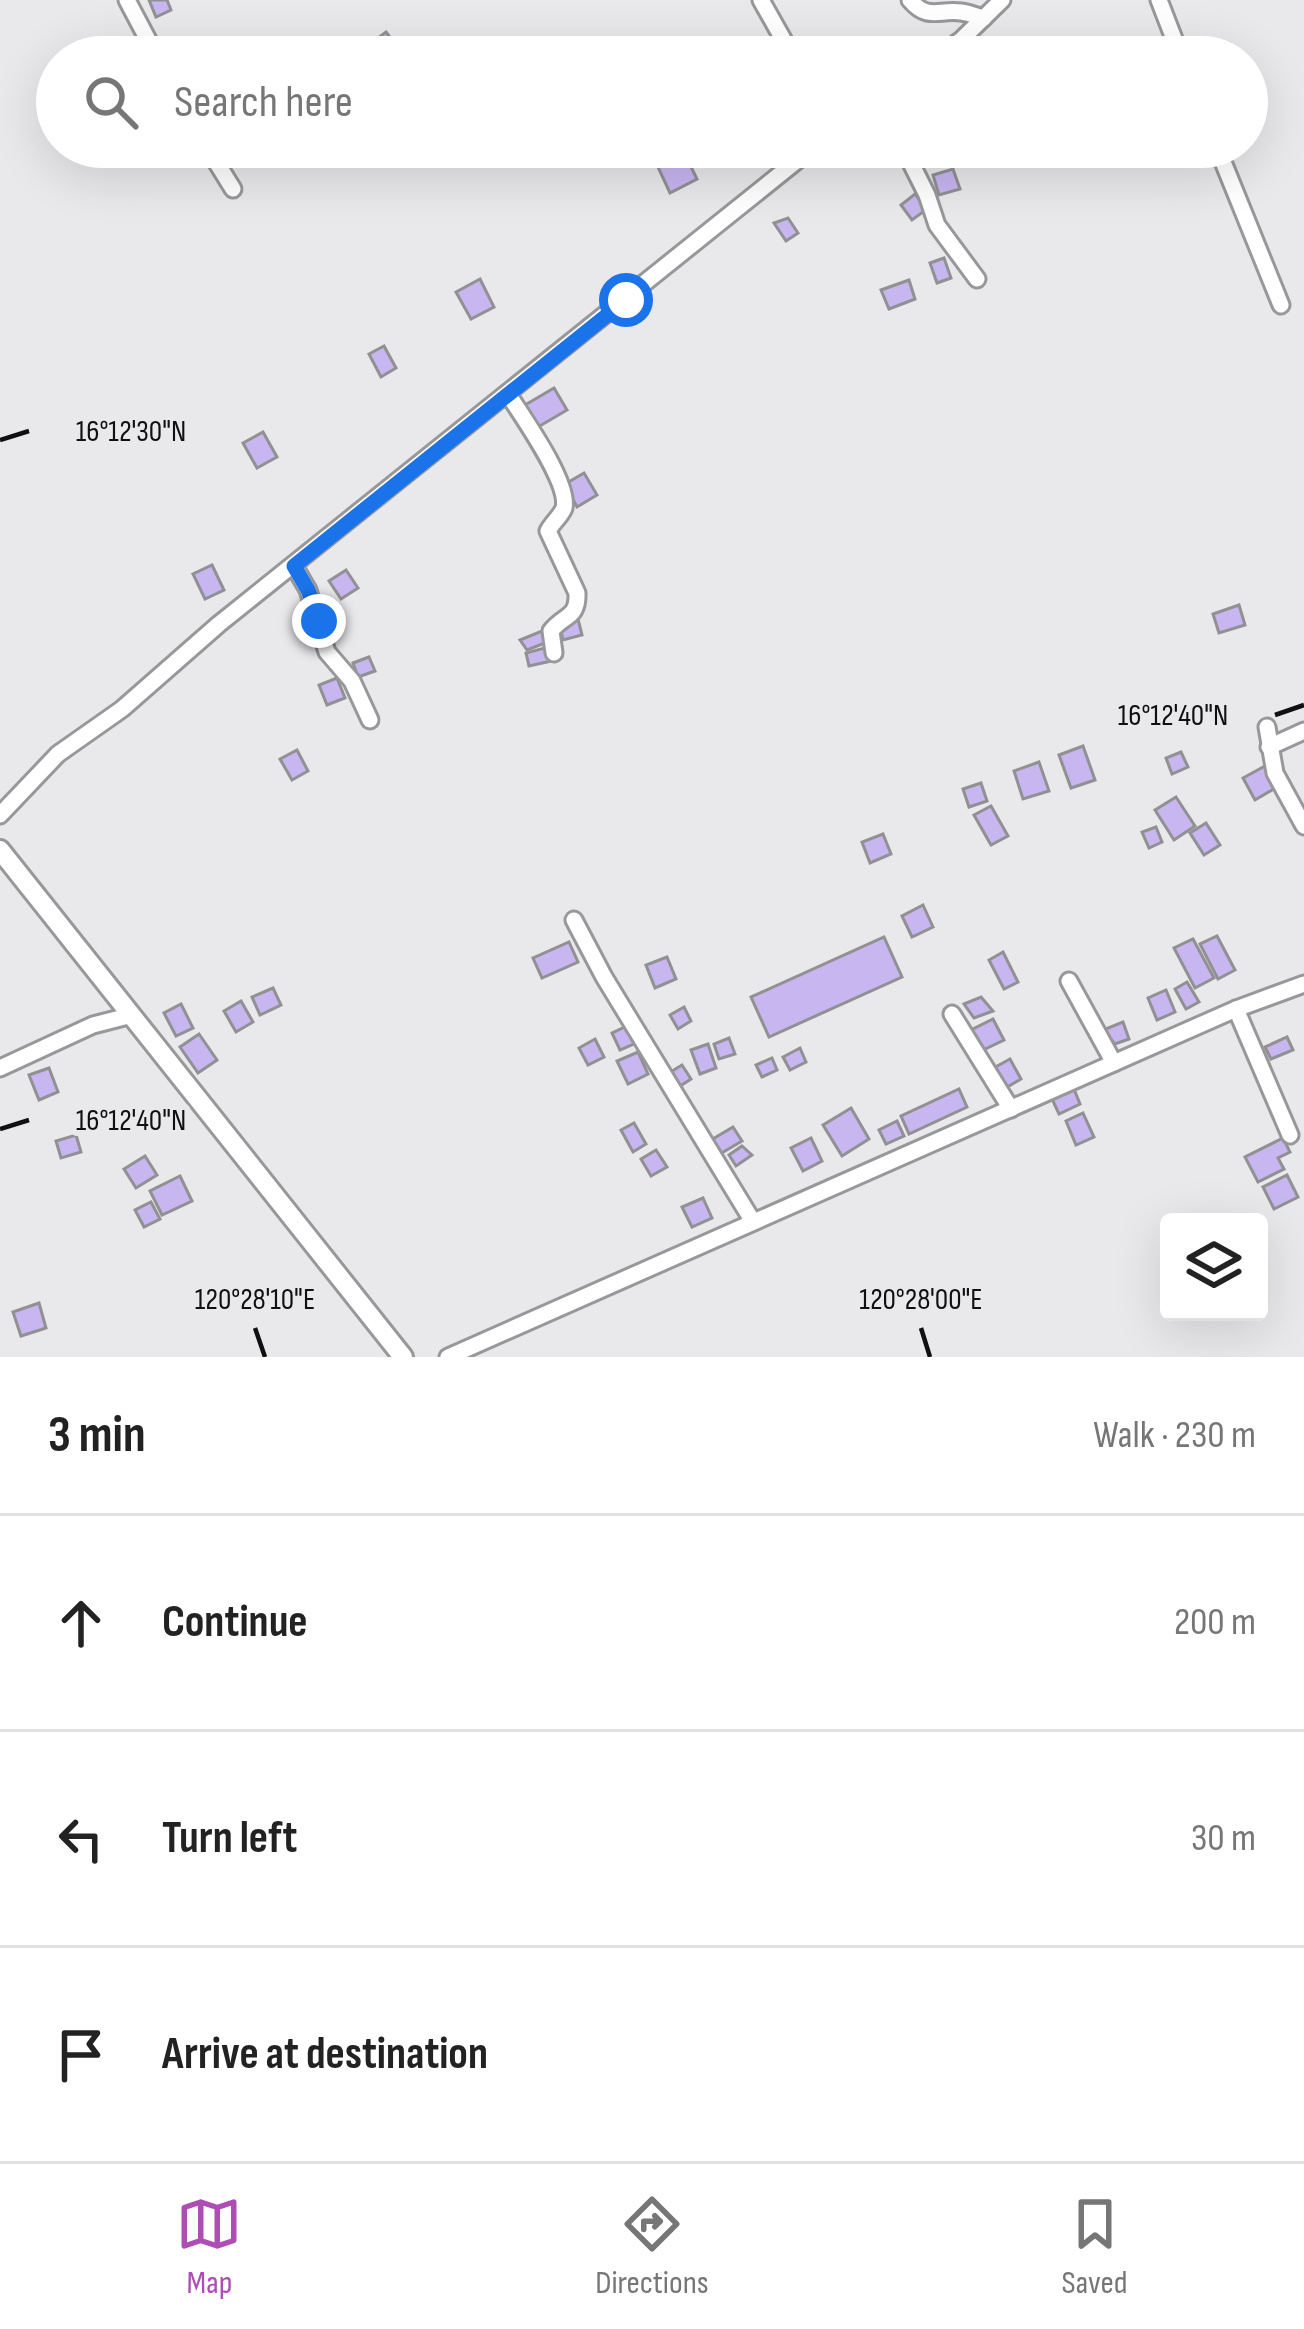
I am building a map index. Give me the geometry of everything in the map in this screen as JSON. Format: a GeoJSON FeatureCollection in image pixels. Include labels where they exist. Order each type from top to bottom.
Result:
{"type":"FeatureCollection","features":[{"type":"Feature","properties":{"kind":"street"},"geometry":{"type":"LineString","coordinates":[[127,0],[146,36]]}},
{"type":"Feature","properties":{"kind":"street"},"geometry":{"type":"LineString","coordinates":[[761,0],[781,36]]}},
{"type":"Feature","properties":{"kind":"street"},"geometry":{"type":"LineString","coordinates":[[910,0],[928,14],[959,12],[984,18]]}},
{"type":"Feature","properties":{"kind":"street"},"geometry":{"type":"LineString","coordinates":[[965,36],[1002,0]]}},
{"type":"Feature","properties":{"kind":"street"},"geometry":{"type":"LineString","coordinates":[[1159,0],[1173,36]]}},
{"type":"Feature","properties":{"kind":"street"},"geometry":{"type":"LineString","coordinates":[[220,168],[233,189]]}},
{"type":"Feature","properties":{"kind":"street"},"geometry":{"type":"LineString","coordinates":[[0,815],[58,754],[122,710],[219,624],[788,168]]}},
{"type":"Feature","properties":{"kind":"street"},"geometry":{"type":"LineString","coordinates":[[913,168],[937,225],[977,279]]}},
{"type":"Feature","properties":{"kind":"street"},"geometry":{"type":"LineString","coordinates":[[1226,168],[1281,305]]}},
{"type":"Feature","properties":{"kind":"street"},"geometry":{"type":"LineString","coordinates":[[508,394],[537,438],[563,496],[563,511],[548,531],[577,602],[575,611],[551,631],[554,653]]}},
{"type":"Feature","properties":{"kind":"street"},"geometry":{"type":"LineString","coordinates":[[294,566],[308,590],[327,652],[352,681],[370,720]]}},
{"type":"Feature","properties":{"kind":"street"},"geometry":{"type":"LineString","coordinates":[[1267,727],[1275,773],[1304,826]]}},
{"type":"Feature","properties":{"kind":"street"},"geometry":{"type":"LineString","coordinates":[[1269,747],[1304,731]]}},
{"type":"Feature","properties":{"kind":"street"},"geometry":{"type":"LineString","coordinates":[[3,858],[403,1357]]}},
{"type":"Feature","properties":{"kind":"street"},"geometry":{"type":"LineString","coordinates":[[574,920],[752,1220]]}},
{"type":"Feature","properties":{"kind":"street"},"geometry":{"type":"LineString","coordinates":[[1069,981],[1114,1063]]}},
{"type":"Feature","properties":{"kind":"street"},"geometry":{"type":"LineString","coordinates":[[448,1357],[1236,1009],[1304,984]]}},
{"type":"Feature","properties":{"kind":"street"},"geometry":{"type":"LineString","coordinates":[[1236,1009],[1290,1135]]}},
{"type":"Feature","properties":{"kind":"street"},"geometry":{"type":"LineString","coordinates":[[952,1014],[1011,1109]]}},
{"type":"Feature","properties":{"kind":"street"},"geometry":{"type":"LineString","coordinates":[[0,1068],[93,1025],[132,1015]]}},
{"type":"Feature","properties":{"kind":"building"},"geometry":{"type":"Polygon","coordinates":[[[149,0],[167,0],[171,10],[156,17],[149,0]]]}},
{"type":"Feature","properties":{"kind":"building"},"geometry":{"type":"Polygon","coordinates":[[[658,168],[692,168],[697,179],[670,193],[658,168]]]}},
{"type":"Feature","properties":{"kind":"building"},"geometry":{"type":"Polygon","coordinates":[[[953,169],[960,189],[939,195],[933,175],[953,169]]]}},
{"type":"Feature","properties":{"kind":"building"},"geometry":{"type":"Polygon","coordinates":[[[915,194],[927,209],[912,220],[901,205],[915,194]]]}},
{"type":"Feature","properties":{"kind":"building"},"geometry":{"type":"Polygon","coordinates":[[[788,218],[798,233],[786,241],[774,223],[788,218]]]}},
{"type":"Feature","properties":{"kind":"building"},"geometry":{"type":"Polygon","coordinates":[[[944,258],[951,278],[937,283],[930,263],[944,258]]]}},
{"type":"Feature","properties":{"kind":"building"},"geometry":{"type":"Polygon","coordinates":[[[480,279],[494,307],[471,319],[456,292],[480,279]]]}},
{"type":"Feature","properties":{"kind":"building"},"geometry":{"type":"Polygon","coordinates":[[[909,280],[915,299],[889,309],[881,290],[909,280]]]}},
{"type":"Feature","properties":{"kind":"building"},"geometry":{"type":"Polygon","coordinates":[[[384,346],[396,368],[381,377],[369,354],[384,346]]]}},
{"type":"Feature","properties":{"kind":"building"},"geometry":{"type":"Polygon","coordinates":[[[554,388],[567,410],[538,427],[525,405],[554,388]]]}},
{"type":"Feature","properties":{"kind":"building"},"geometry":{"type":"Polygon","coordinates":[[[263,432],[277,457],[257,468],[243,443],[263,432]]]}},
{"type":"Feature","properties":{"kind":"building"},"geometry":{"type":"Polygon","coordinates":[[[584,473],[597,495],[577,507],[565,484],[584,473]]]}},
{"type":"Feature","properties":{"kind":"building"},"geometry":{"type":"Polygon","coordinates":[[[212,565],[224,590],[205,599],[193,574],[212,565]]]}},
{"type":"Feature","properties":{"kind":"building"},"geometry":{"type":"Polygon","coordinates":[[[346,570],[358,588],[341,599],[329,581],[346,570]]]}},
{"type":"Feature","properties":{"kind":"building"},"geometry":{"type":"Polygon","coordinates":[[[1239,605],[1245,625],[1219,633],[1213,614],[1239,605]]]}},
{"type":"Feature","properties":{"kind":"building"},"geometry":{"type":"Polygon","coordinates":[[[578,619],[582,635],[563,640],[559,624],[578,619]]]}},
{"type":"Feature","properties":{"kind":"building"},"geometry":{"type":"Polygon","coordinates":[[[542,631],[545,643],[527,650],[520,640],[542,631]]]}},
{"type":"Feature","properties":{"kind":"building"},"geometry":{"type":"Polygon","coordinates":[[[548,647],[551,661],[529,666],[526,653],[548,647]]]}},
{"type":"Feature","properties":{"kind":"building"},"geometry":{"type":"Polygon","coordinates":[[[369,657],[375,671],[358,677],[353,663],[369,657]]]}},
{"type":"Feature","properties":{"kind":"building"},"geometry":{"type":"Polygon","coordinates":[[[337,678],[345,698],[327,705],[319,685],[337,678]]]}},
{"type":"Feature","properties":{"kind":"building"},"geometry":{"type":"Polygon","coordinates":[[[1083,746],[1095,780],[1071,788],[1059,755],[1083,746]]]}},
{"type":"Feature","properties":{"kind":"building"},"geometry":{"type":"Polygon","coordinates":[[[297,750],[308,771],[292,780],[280,759],[297,750]]]}},
{"type":"Feature","properties":{"kind":"building"},"geometry":{"type":"Polygon","coordinates":[[[1181,752],[1188,767],[1172,774],[1166,758],[1181,752]]]}},
{"type":"Feature","properties":{"kind":"building"},"geometry":{"type":"Polygon","coordinates":[[[1039,762],[1049,791],[1023,799],[1014,771],[1039,762]]]}},
{"type":"Feature","properties":{"kind":"building"},"geometry":{"type":"Polygon","coordinates":[[[1265,766],[1277,787],[1255,800],[1243,778],[1265,766]]]}},
{"type":"Feature","properties":{"kind":"building"},"geometry":{"type":"Polygon","coordinates":[[[981,783],[987,801],[969,807],[963,789],[981,783]]]}},
{"type":"Feature","properties":{"kind":"building"},"geometry":{"type":"Polygon","coordinates":[[[1176,797],[1195,826],[1174,840],[1155,810],[1176,797]]]}},
{"type":"Feature","properties":{"kind":"building"},"geometry":{"type":"Polygon","coordinates":[[[991,806],[1008,836],[991,845],[974,815],[991,806]]]}},
{"type":"Feature","properties":{"kind":"building"},"geometry":{"type":"Polygon","coordinates":[[[1206,823],[1220,845],[1204,855],[1190,833],[1206,823]]]}},
{"type":"Feature","properties":{"kind":"building"},"geometry":{"type":"Polygon","coordinates":[[[1156,827],[1162,842],[1149,848],[1142,832],[1156,827]]]}},
{"type":"Feature","properties":{"kind":"building"},"geometry":{"type":"Polygon","coordinates":[[[883,834],[891,854],[870,863],[862,842],[883,834]]]}},
{"type":"Feature","properties":{"kind":"building"},"geometry":{"type":"Polygon","coordinates":[[[923,905],[933,927],[912,937],[902,916],[923,905]]]}},
{"type":"Feature","properties":{"kind":"building"},"geometry":{"type":"Polygon","coordinates":[[[1217,936],[1235,970],[1218,979],[1200,944],[1217,936]]]}},
{"type":"Feature","properties":{"kind":"building"},"geometry":{"type":"Polygon","coordinates":[[[884,937],[902,977],[769,1037],[751,997],[884,937]]]}},
{"type":"Feature","properties":{"kind":"building"},"geometry":{"type":"Polygon","coordinates":[[[1193,939],[1214,978],[1195,988],[1174,948],[1193,939]]]}},
{"type":"Feature","properties":{"kind":"building"},"geometry":{"type":"Polygon","coordinates":[[[569,942],[578,962],[542,978],[533,958],[569,942]]]}},
{"type":"Feature","properties":{"kind":"building"},"geometry":{"type":"Polygon","coordinates":[[[1003,952],[1018,982],[1004,989],[989,960],[1003,952]]]}},
{"type":"Feature","properties":{"kind":"building"},"geometry":{"type":"Polygon","coordinates":[[[667,957],[676,979],[655,988],[646,965],[667,957]]]}},
{"type":"Feature","properties":{"kind":"building"},"geometry":{"type":"Polygon","coordinates":[[[1187,982],[1199,1002],[1186,1009],[1175,989],[1187,982]]]}},
{"type":"Feature","properties":{"kind":"building"},"geometry":{"type":"Polygon","coordinates":[[[273,988],[281,1005],[260,1015],[252,997],[273,988]]]}},
{"type":"Feature","properties":{"kind":"building"},"geometry":{"type":"Polygon","coordinates":[[[1166,990],[1175,1012],[1157,1020],[1148,998],[1166,990]]]}},
{"type":"Feature","properties":{"kind":"building"},"geometry":{"type":"Polygon","coordinates":[[[981,997],[993,1011],[974,1018],[964,1004],[981,997]]]}},
{"type":"Feature","properties":{"kind":"building"},"geometry":{"type":"Polygon","coordinates":[[[241,1001],[253,1022],[236,1032],[224,1011],[241,1001]]]}},
{"type":"Feature","properties":{"kind":"building"},"geometry":{"type":"Polygon","coordinates":[[[181,1004],[193,1028],[176,1036],[164,1013],[181,1004]]]}},
{"type":"Feature","properties":{"kind":"building"},"geometry":{"type":"Polygon","coordinates":[[[684,1007],[691,1021],[678,1029],[670,1015],[684,1007]]]}},
{"type":"Feature","properties":{"kind":"building"},"geometry":{"type":"Polygon","coordinates":[[[993,1019],[1004,1040],[981,1051],[971,1030],[993,1019]]]}},
{"type":"Feature","properties":{"kind":"building"},"geometry":{"type":"Polygon","coordinates":[[[1123,1022],[1129,1039],[1115,1044],[1103,1030],[1123,1022]]]}},
{"type":"Feature","properties":{"kind":"building"},"geometry":{"type":"Polygon","coordinates":[[[627,1026],[636,1043],[620,1050],[612,1033],[627,1026]]]}},
{"type":"Feature","properties":{"kind":"building"},"geometry":{"type":"Polygon","coordinates":[[[199,1034],[217,1060],[198,1073],[180,1047],[199,1034]]]}},
{"type":"Feature","properties":{"kind":"building"},"geometry":{"type":"Polygon","coordinates":[[[1287,1037],[1293,1050],[1271,1059],[1265,1047],[1287,1037]]]}},
{"type":"Feature","properties":{"kind":"building"},"geometry":{"type":"Polygon","coordinates":[[[729,1038],[735,1054],[719,1059],[714,1044],[729,1038]]]}},
{"type":"Feature","properties":{"kind":"building"},"geometry":{"type":"Polygon","coordinates":[[[595,1039],[604,1057],[588,1065],[579,1048],[595,1039]]]}},
{"type":"Feature","properties":{"kind":"building"},"geometry":{"type":"Polygon","coordinates":[[[708,1044],[716,1068],[700,1074],[691,1050],[708,1044]]]}},
{"type":"Feature","properties":{"kind":"building"},"geometry":{"type":"Polygon","coordinates":[[[800,1048],[806,1062],[790,1070],[783,1057],[800,1048]]]}},
{"type":"Feature","properties":{"kind":"building"},"geometry":{"type":"Polygon","coordinates":[[[638,1052],[648,1074],[628,1084],[617,1061],[638,1052]]]}},
{"type":"Feature","properties":{"kind":"building"},"geometry":{"type":"Polygon","coordinates":[[[772,1058],[777,1070],[762,1077],[756,1065],[772,1058]]]}},
{"type":"Feature","properties":{"kind":"building"},"geometry":{"type":"Polygon","coordinates":[[[1010,1059],[1021,1079],[1002,1090],[990,1070],[1010,1059]]]}},
{"type":"Feature","properties":{"kind":"building"},"geometry":{"type":"Polygon","coordinates":[[[682,1065],[691,1079],[677,1088],[669,1073],[682,1065]]]}},
{"type":"Feature","properties":{"kind":"building"},"geometry":{"type":"Polygon","coordinates":[[[49,1068],[58,1092],[39,1100],[29,1075],[49,1068]]]}},
{"type":"Feature","properties":{"kind":"building"},"geometry":{"type":"Polygon","coordinates":[[[959,1089],[967,1107],[909,1134],[901,1116],[959,1089]]]}},
{"type":"Feature","properties":{"kind":"building"},"geometry":{"type":"Polygon","coordinates":[[[1074,1089],[1080,1104],[1059,1114],[1052,1099],[1074,1089]]]}},
{"type":"Feature","properties":{"kind":"building"},"geometry":{"type":"Polygon","coordinates":[[[851,1108],[869,1139],[842,1156],[823,1125],[851,1108]]]}},
{"type":"Feature","properties":{"kind":"building"},"geometry":{"type":"Polygon","coordinates":[[[1083,1113],[1094,1137],[1076,1145],[1066,1121],[1083,1113]]]}},
{"type":"Feature","properties":{"kind":"building"},"geometry":{"type":"Polygon","coordinates":[[[897,1121],[904,1136],[886,1144],[879,1130],[897,1121]]]}},
{"type":"Feature","properties":{"kind":"building"},"geometry":{"type":"Polygon","coordinates":[[[634,1123],[646,1144],[633,1152],[621,1130],[634,1123]]]}},
{"type":"Feature","properties":{"kind":"building"},"geometry":{"type":"Polygon","coordinates":[[[733,1127],[742,1141],[720,1154],[711,1140],[733,1127]]]}},
{"type":"Feature","properties":{"kind":"building"},"geometry":{"type":"Polygon","coordinates":[[[76,1135],[81,1152],[61,1158],[56,1141],[76,1135]]]}},
{"type":"Feature","properties":{"kind":"building"},"geometry":{"type":"Polygon","coordinates":[[[811,1138],[822,1161],[803,1171],[791,1148],[811,1138]]]}},
{"type":"Feature","properties":{"kind":"building"},"geometry":{"type":"Polygon","coordinates":[[[1283,1138],[1290,1152],[1278,1158],[1284,1169],[1258,1182],[1245,1157],[1283,1138]]]}},
{"type":"Feature","properties":{"kind":"building"},"geometry":{"type":"Polygon","coordinates":[[[742,1146],[752,1155],[736,1166],[729,1155],[742,1146]]]}},
{"type":"Feature","properties":{"kind":"building"},"geometry":{"type":"Polygon","coordinates":[[[656,1150],[667,1167],[651,1176],[641,1159],[656,1150]]]}},
{"type":"Feature","properties":{"kind":"building"},"geometry":{"type":"Polygon","coordinates":[[[145,1156],[157,1175],[136,1188],[124,1169],[145,1156]]]}},
{"type":"Feature","properties":{"kind":"building"},"geometry":{"type":"Polygon","coordinates":[[[1287,1175],[1298,1197],[1274,1209],[1263,1187],[1287,1175]]]}},
{"type":"Feature","properties":{"kind":"building"},"geometry":{"type":"Polygon","coordinates":[[[180,1176],[192,1201],[162,1215],[150,1191],[180,1176]]]}},
{"type":"Feature","properties":{"kind":"building"},"geometry":{"type":"Polygon","coordinates":[[[703,1198],[712,1218],[692,1227],[682,1207],[703,1198]]]}},
{"type":"Feature","properties":{"kind":"building"},"geometry":{"type":"Polygon","coordinates":[[[151,1202],[160,1219],[144,1227],[135,1210],[151,1202]]]}},
{"type":"Feature","properties":{"kind":"building"},"geometry":{"type":"Polygon","coordinates":[[[39,1303],[46,1328],[21,1336],[13,1312],[39,1303]]]}},
{"type":"Feature","properties":{"kind":"route"},"geometry":{"type":"LineString","coordinates":[[319,621],[294,566],[626,300]]}}]}
